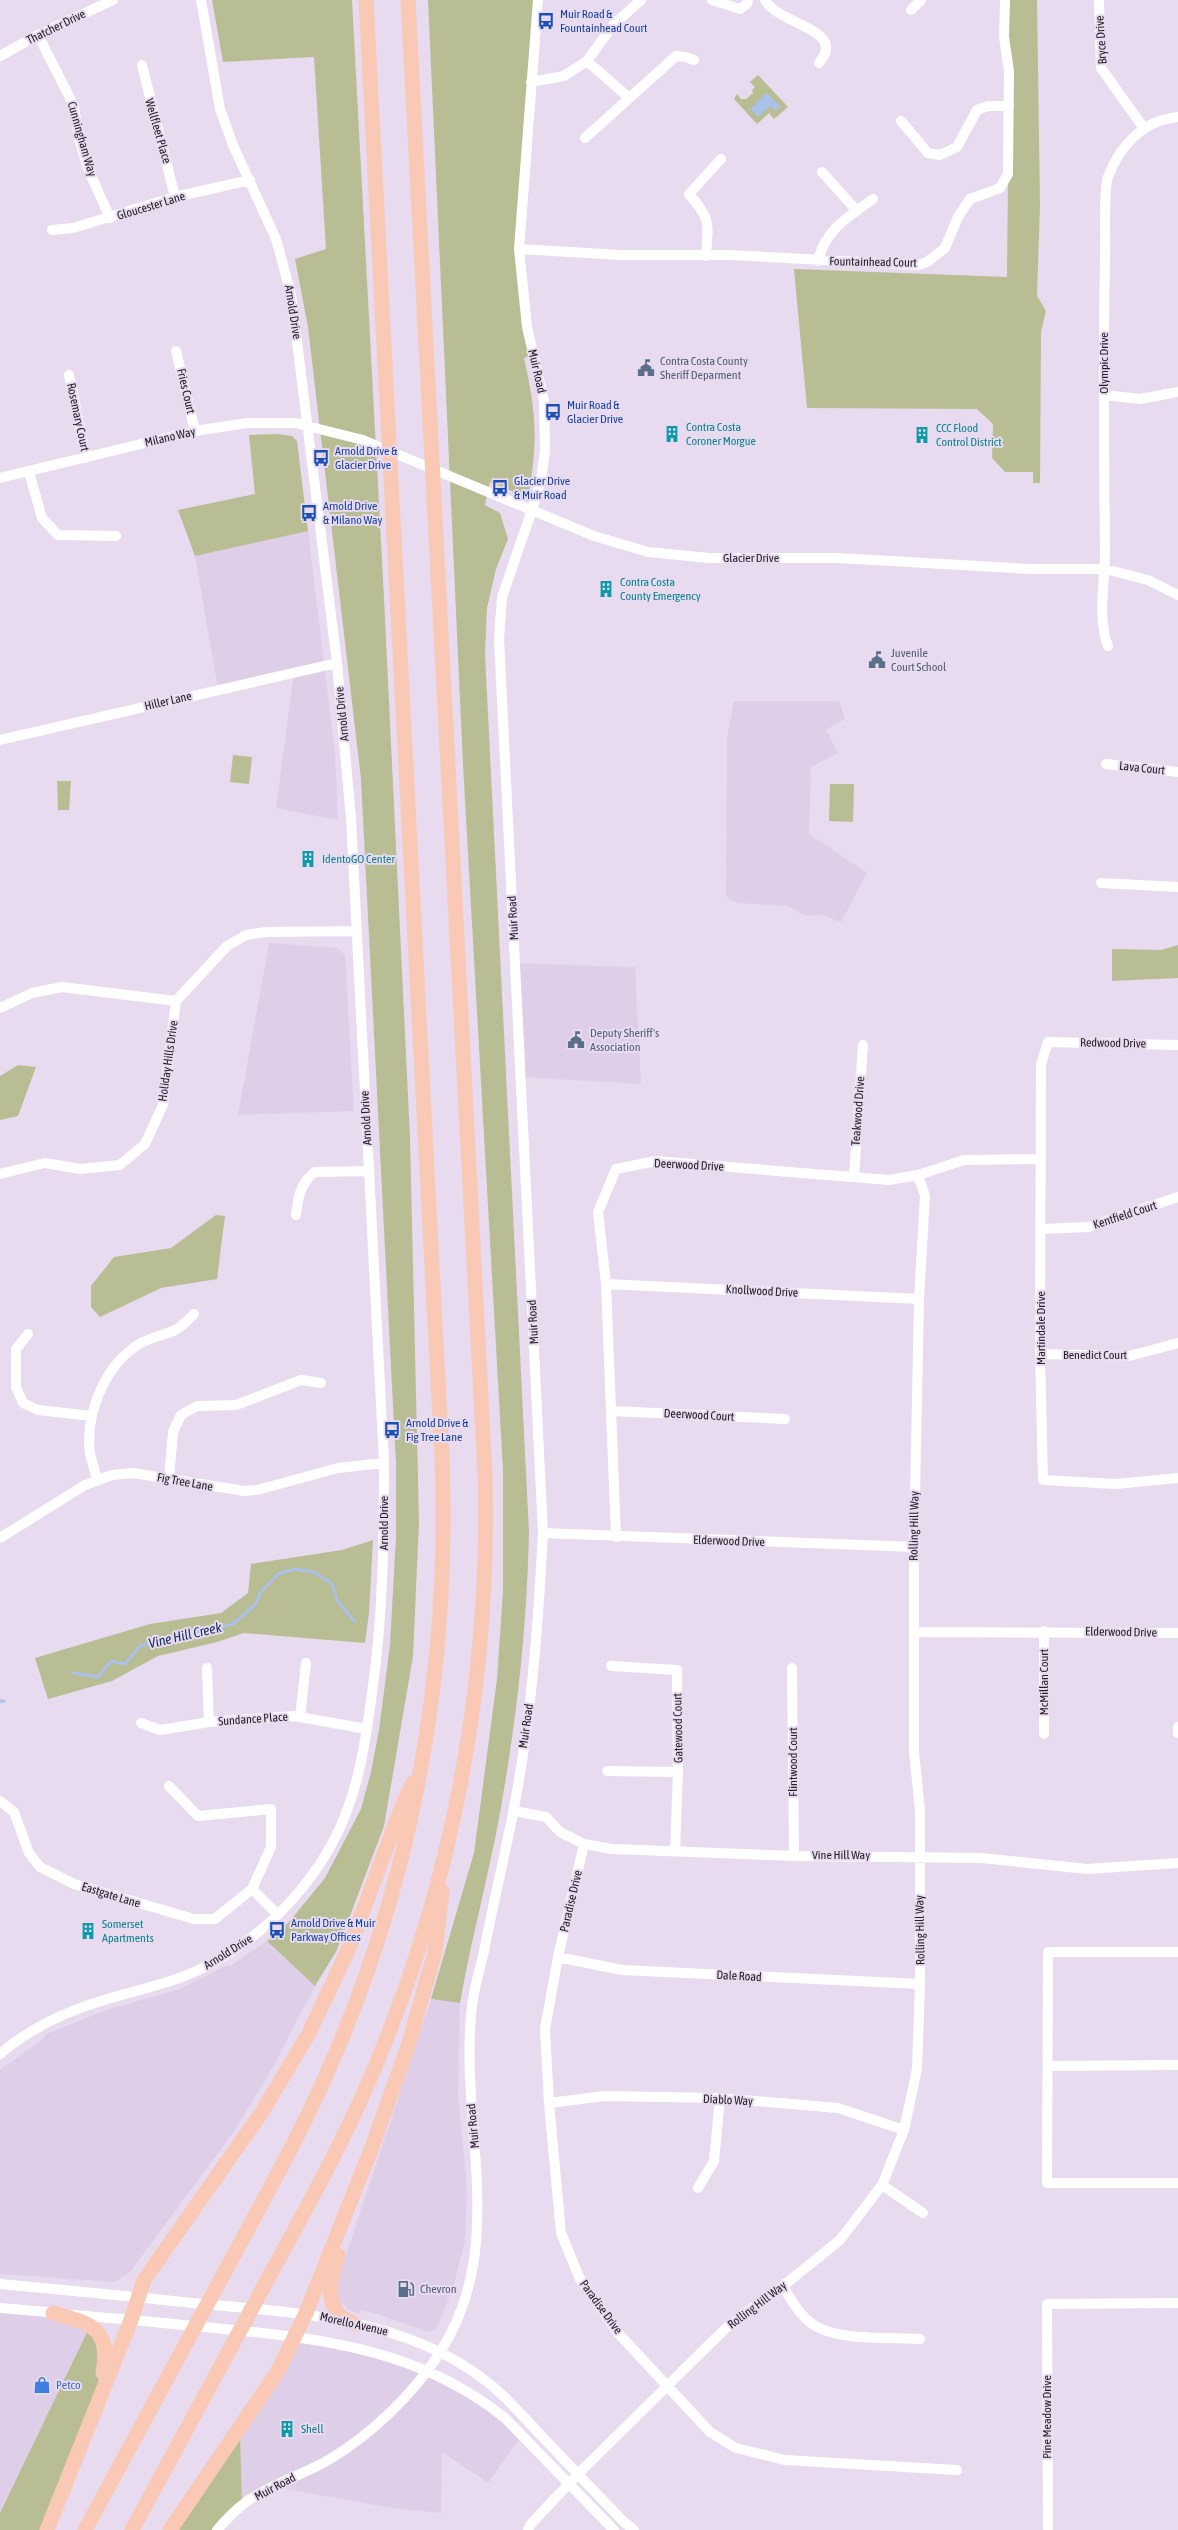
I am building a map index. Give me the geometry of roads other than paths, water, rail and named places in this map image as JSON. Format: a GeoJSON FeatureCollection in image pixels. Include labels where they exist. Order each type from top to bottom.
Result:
{"type":"FeatureCollection","features":[{"type":"Feature","properties":{"kind":"highway"},"geometry":{"type":"LineString","coordinates":[[84,2530],[298,2134],[352,2014],[391,1897],[422,1766],[432,1698],[444,1559],[443,1481],[366,0]]}},
{"type":"Feature","properties":{"kind":"highway"},"geometry":{"type":"LineString","coordinates":[[132,2530],[333,2158],[366,2088],[411,1972],[442,1867],[462,1776],[475,1691],[484,1590],[485,1497],[408,0]]}},
{"type":"Feature","properties":{"kind":"highway"},"geometry":{"type":"LineString","coordinates":[[47,2530],[131,2320],[144,2280],[262,2112],[308,2035],[350,1946],[402,1806],[422,1766]]}},
{"type":"Feature","properties":{"kind":"highway"},"geometry":{"type":"LineString","coordinates":[[170,2530],[278,2371],[306,2313],[402,2063],[422,1998],[439,1929],[442,1867]]}},
{"type":"Feature","properties":{"kind":"highway"},"geometry":{"type":"LineString","coordinates":[[341,2225],[339,2252],[331,2280],[332,2304],[338,2314],[355,2324]]}},
{"type":"Feature","properties":{"kind":"highway"},"geometry":{"type":"LineString","coordinates":[[54,2313],[91,2324],[99,2332],[105,2345],[106,2358],[101,2394]]}},
{"type":"Feature","properties":{"kind":"street","name":"Thatcher Drive"},"geometry":{"type":"LineString","coordinates":[[0,56],[38,35],[113,0]]}},
{"type":"Feature","properties":{"kind":"street","name":"Arnold Drive"},"geometry":{"type":"LineString","coordinates":[[0,2054],[34,2030],[73,2011],[176,1980],[204,1967],[254,1936],[278,1915],[315,1871],[333,1840],[349,1804],[359,1770],[367,1729],[379,1643],[382,1600],[384,1463],[349,787],[337,663],[291,294],[276,239],[226,127],[220,109],[201,0]]}},
{"type":"Feature","properties":{"kind":"street","name":"Muir Road"},"geometry":{"type":"LineString","coordinates":[[217,2530],[242,2505],[323,2463],[356,2442],[385,2416],[427,2370],[440,2352],[461,2311],[476,2250],[479,2198],[470,2095],[472,2004],[514,1811],[537,1647],[543,1533],[498,639],[502,597],[532,510],[544,460],[546,425],[544,400],[527,327],[519,249],[538,0]]}},
{"type":"Feature","properties":{"kind":"street"},"geometry":{"type":"LineString","coordinates":[[531,82],[564,76],[587,61],[613,25],[642,0]]}},
{"type":"Feature","properties":{"kind":"street"},"geometry":{"type":"LineString","coordinates":[[712,0],[740,9],[747,4],[748,0]]}},
{"type":"Feature","properties":{"kind":"street"},"geometry":{"type":"LineString","coordinates":[[765,0],[770,8],[788,20],[820,33],[826,43],[826,54],[819,62]]}},
{"type":"Feature","properties":{"kind":"street"},"geometry":{"type":"LineString","coordinates":[[911,10],[921,0]]}},
{"type":"Feature","properties":{"kind":"street","name":"Fountainhead Court"},"geometry":{"type":"LineString","coordinates":[[519,249],[621,255],[706,256],[918,266],[927,262],[945,248],[958,218],[970,199],[1000,188],[1008,174],[1009,71],[1004,37],[1005,0]]}},
{"type":"Feature","properties":{"kind":"street","name":"Bryce Drive"},"geometry":{"type":"LineString","coordinates":[[1099,0],[1101,68],[1143,127]]}},
{"type":"Feature","properties":{"kind":"street","name":"Cunningham Way"},"geometry":{"type":"LineString","coordinates":[[38,35],[74,106],[79,139],[89,171],[110,218]]}},
{"type":"Feature","properties":{"kind":"street"},"geometry":{"type":"LineString","coordinates":[[585,138],[628,97],[676,56],[686,56],[694,60]]}},
{"type":"Feature","properties":{"kind":"street"},"geometry":{"type":"LineString","coordinates":[[587,61],[628,97]]}},
{"type":"Feature","properties":{"kind":"street","name":"Wellfleet Place"},"geometry":{"type":"LineString","coordinates":[[142,65],[175,197]]}},
{"type":"Feature","properties":{"kind":"street"},"geometry":{"type":"LineString","coordinates":[[901,121],[928,153],[940,155],[957,147],[977,110],[988,106],[1009,106]]}},
{"type":"Feature","properties":{"kind":"street","name":"Olympic Drive"},"geometry":{"type":"LineString","coordinates":[[1108,646],[1103,632],[1107,178],[1123,149],[1143,127],[1162,118],[1178,117]]}},
{"type":"Feature","properties":{"kind":"street"},"geometry":{"type":"LineString","coordinates":[[706,256],[708,224],[705,213],[689,194],[721,160]]}},
{"type":"Feature","properties":{"kind":"street"},"geometry":{"type":"LineString","coordinates":[[822,172],[857,211]]}},
{"type":"Feature","properties":{"kind":"street","name":"Gloucester Lane"},"geometry":{"type":"LineString","coordinates":[[52,230],[110,218],[175,197],[250,180]]}},
{"type":"Feature","properties":{"kind":"street"},"geometry":{"type":"LineString","coordinates":[[818,261],[822,245],[838,225],[873,199]]}},
{"type":"Feature","properties":{"kind":"street","name":"Fries Court"},"geometry":{"type":"LineString","coordinates":[[176,351],[195,431]]}},
{"type":"Feature","properties":{"kind":"street","name":"Rosemary Court"},"geometry":{"type":"LineString","coordinates":[[69,376],[86,458]]}},
{"type":"Feature","properties":{"kind":"street"},"geometry":{"type":"LineString","coordinates":[[1104,395],[1140,399],[1178,392]]}},
{"type":"Feature","properties":{"kind":"street","name":"Milano Way"},"geometry":{"type":"LineString","coordinates":[[0,478],[195,431],[254,423],[308,425],[343,434]]}},
{"type":"Feature","properties":{"kind":"street","name":"Glacier Drive"},"geometry":{"type":"LineString","coordinates":[[343,434],[623,545],[676,556],[838,558],[1030,568],[1105,569],[1148,580],[1178,595]]}},
{"type":"Feature","properties":{"kind":"street"},"geometry":{"type":"LineString","coordinates":[[29,472],[42,518],[58,535],[116,536]]}},
{"type":"Feature","properties":{"kind":"street","name":"Hiller Lane"},"geometry":{"type":"LineString","coordinates":[[0,740],[337,663]]}},
{"type":"Feature","properties":{"kind":"street","name":"Lava Court"},"geometry":{"type":"LineString","coordinates":[[1106,764],[1178,772]]}},
{"type":"Feature","properties":{"kind":"street"},"geometry":{"type":"LineString","coordinates":[[1101,882],[1178,888]]}},
{"type":"Feature","properties":{"kind":"street"},"geometry":{"type":"LineString","coordinates":[[0,1008],[32,994],[62,987],[176,1001],[227,946],[246,935],[266,932],[356,931]]}},
{"type":"Feature","properties":{"kind":"street","name":"Holiday Hills Drive"},"geometry":{"type":"LineString","coordinates":[[0,1174],[45,1163],[80,1169],[120,1165],[145,1144],[163,1104],[176,1001]]}},
{"type":"Feature","properties":{"kind":"street","name":"Redwood Drive"},"geometry":{"type":"LineString","coordinates":[[1048,1042],[1178,1044]]}},
{"type":"Feature","properties":{"kind":"street","name":"Martindale Drive"},"geometry":{"type":"LineString","coordinates":[[1048,1042],[1041,1064],[1040,1160],[1042,1229],[1040,1354],[1043,1480],[1116,1484],[1178,1478]]}},
{"type":"Feature","properties":{"kind":"street","name":"Teakwood Drive"},"geometry":{"type":"LineString","coordinates":[[854,1176],[863,1045]]}},
{"type":"Feature","properties":{"kind":"street","name":"Deerwood Drive"},"geometry":{"type":"LineString","coordinates":[[616,1537],[606,1284],[598,1212],[616,1169],[656,1161],[890,1180],[918,1175],[964,1160],[1040,1160]]}},
{"type":"Feature","properties":{"kind":"street"},"geometry":{"type":"LineString","coordinates":[[296,1215],[298,1196],[302,1186],[315,1172],[369,1171]]}},
{"type":"Feature","properties":{"kind":"street","name":"Rolling Hill Way"},"geometry":{"type":"LineString","coordinates":[[528,2530],[530,2525],[568,2484],[727,2327],[783,2286],[840,2240],[882,2185],[904,2130],[917,2070],[920,1984],[920,1810],[914,1752],[914,1547],[919,1298],[925,1196],[918,1175]]}},
{"type":"Feature","properties":{"kind":"street","name":"Kentfield Court"},"geometry":{"type":"LineString","coordinates":[[1042,1229],[1088,1227],[1178,1197]]}},
{"type":"Feature","properties":{"kind":"street","name":"Knollwood Drive"},"geometry":{"type":"LineString","coordinates":[[606,1284],[919,1298]]}},
{"type":"Feature","properties":{"kind":"street"},"geometry":{"type":"LineString","coordinates":[[97,1480],[90,1453],[92,1416],[104,1382],[118,1364],[139,1344],[155,1336],[177,1329],[194,1314]]}},
{"type":"Feature","properties":{"kind":"street"},"geometry":{"type":"LineString","coordinates":[[28,1334],[16,1349],[16,1387],[23,1402],[38,1410],[92,1416]]}},
{"type":"Feature","properties":{"kind":"street","name":"Benedict Court"},"geometry":{"type":"LineString","coordinates":[[1040,1354],[1129,1356],[1178,1344]]}},
{"type":"Feature","properties":{"kind":"street"},"geometry":{"type":"LineString","coordinates":[[169,1478],[173,1432],[181,1415],[197,1406],[236,1404],[301,1380],[321,1383]]}},
{"type":"Feature","properties":{"kind":"street","name":"Deerwood Court"},"geometry":{"type":"LineString","coordinates":[[612,1411],[785,1420]]}},
{"type":"Feature","properties":{"kind":"street","name":"Fig Tree Lane"},"geometry":{"type":"LineString","coordinates":[[0,1538],[66,1496],[97,1480],[112,1475],[133,1473],[244,1491],[257,1490],[338,1468],[384,1463]]}},
{"type":"Feature","properties":{"kind":"street","name":"Elderwood Drive"},"geometry":{"type":"LineString","coordinates":[[543,1533],[914,1547]]}},
{"type":"Feature","properties":{"kind":"street","name":"Elderwood Drive"},"geometry":{"type":"LineString","coordinates":[[914,1632],[1044,1630],[1178,1633]]}},
{"type":"Feature","properties":{"kind":"street","name":"McMillan Court"},"geometry":{"type":"LineString","coordinates":[[1044,1630],[1044,1734]]}},
{"type":"Feature","properties":{"kind":"street"},"geometry":{"type":"LineString","coordinates":[[300,1717],[306,1663]]}},
{"type":"Feature","properties":{"kind":"street","name":"Gatewood Court"},"geometry":{"type":"LineString","coordinates":[[612,1666],[677,1670],[678,1772],[675,1852]]}},
{"type":"Feature","properties":{"kind":"street"},"geometry":{"type":"LineString","coordinates":[[207,1668],[209,1722]]}},
{"type":"Feature","properties":{"kind":"street","name":"Flintwood Court"},"geometry":{"type":"LineString","coordinates":[[792,1668],[794,1856]]}},
{"type":"Feature","properties":{"kind":"street","name":"Sundance Place"},"geometry":{"type":"LineString","coordinates":[[141,1722],[160,1730],[209,1722],[300,1717],[367,1729]]}},
{"type":"Feature","properties":{"kind":"street"},"geometry":{"type":"LineString","coordinates":[[1178,1727],[1178,1733]]}},
{"type":"Feature","properties":{"kind":"street"},"geometry":{"type":"LineString","coordinates":[[608,1771],[678,1772]]}},
{"type":"Feature","properties":{"kind":"street","name":"Eastgate Lane"},"geometry":{"type":"LineString","coordinates":[[0,1801],[14,1812],[28,1853],[40,1867],[74,1884],[194,1919],[215,1920],[252,1889],[271,1847],[271,1809],[198,1816],[169,1786]]}},
{"type":"Feature","properties":{"kind":"street","name":"Vine Hill Way"},"geometry":{"type":"LineString","coordinates":[[514,1811],[546,1817],[560,1832],[584,1844],[612,1849],[794,1856],[919,1855],[981,1858],[1087,1869],[1178,1863]]}},
{"type":"Feature","properties":{"kind":"street","name":"Paradise Drive"},"geometry":{"type":"LineString","coordinates":[[584,1844],[558,1957],[545,2029],[549,2103],[561,2233],[580,2279],[618,2333],[710,2432],[736,2448],[785,2460],[957,2470]]}},
{"type":"Feature","properties":{"kind":"street"},"geometry":{"type":"LineString","coordinates":[[252,1889],[278,1915]]}},
{"type":"Feature","properties":{"kind":"street"},"geometry":{"type":"LineString","coordinates":[[1178,1952],[1048,1952],[1047,2183],[1178,2182]]}},
{"type":"Feature","properties":{"kind":"street","name":"Dale Road"},"geometry":{"type":"LineString","coordinates":[[558,1957],[622,1970],[920,1984]]}},
{"type":"Feature","properties":{"kind":"street"},"geometry":{"type":"LineString","coordinates":[[1048,2066],[1178,2065]]}},
{"type":"Feature","properties":{"kind":"street","name":"Diablo Way"},"geometry":{"type":"LineString","coordinates":[[549,2103],[605,2096],[720,2098],[838,2108],[904,2130]]}},
{"type":"Feature","properties":{"kind":"street"},"geometry":{"type":"LineString","coordinates":[[698,2188],[714,2161],[720,2098]]}},
{"type":"Feature","properties":{"kind":"street"},"geometry":{"type":"LineString","coordinates":[[882,2185],[923,2212]]}},
{"type":"Feature","properties":{"kind":"street","name":"Morello Avenue"},"geometry":{"type":"LineString","coordinates":[[0,2284],[306,2313],[395,2334],[440,2352],[477,2374],[510,2400],[578,2474],[634,2530]]}},
{"type":"Feature","properties":{"kind":"street"},"geometry":{"type":"LineString","coordinates":[[783,2286],[795,2307],[814,2326],[840,2334],[920,2339]]}},
{"type":"Feature","properties":{"kind":"street","name":"Pine Meadow Drive"},"geometry":{"type":"LineString","coordinates":[[1048,2530],[1047,2304],[1178,2303]]}},
{"type":"Feature","properties":{"kind":"street","name":"Morello Avenue"},"geometry":{"type":"LineString","coordinates":[[0,2308],[296,2336],[355,2346],[427,2370],[488,2404],[505,2418],[614,2530]]}},
{"type":"Feature","properties":{"kind":"water"},"geometry":{"type":"Polygon","coordinates":[[[767,93],[780,107],[775,111],[770,106],[758,117],[750,109],[767,93]]]}},
{"type":"Feature","properties":{"kind":"waterway","name":"Vine Hill Creek"},"geometry":{"type":"LineString","coordinates":[[73,1673],[98,1677],[111,1661],[125,1664],[140,1646],[233,1624],[256,1604],[260,1593],[278,1574],[295,1569],[314,1572],[332,1584],[337,1600],[355,1622]]}},
{"type":"Feature","properties":{"kind":"place","name":"Muir Road & Fountainhead Court"},"geometry":{"type":"Point","coordinates":[546,21]}},
{"type":"Feature","properties":{"kind":"place","name":"Contra Costa County Sheriff Deparment"},"geometry":{"type":"Point","coordinates":[646,368]}},
{"type":"Feature","properties":{"kind":"place","name":"Muir Road & Glacier Drive"},"geometry":{"type":"Point","coordinates":[553,412]}},
{"type":"Feature","properties":{"kind":"place","name":"Contra Costa Coroner Morgue"},"geometry":{"type":"Point","coordinates":[672,434]}},
{"type":"Feature","properties":{"kind":"place","name":"CCC Flood Control District"},"geometry":{"type":"Point","coordinates":[922,435]}},
{"type":"Feature","properties":{"kind":"place","name":"Arnold Drive & Glacier Drive"},"geometry":{"type":"Point","coordinates":[321,458]}},
{"type":"Feature","properties":{"kind":"place","name":"Glacier Drive & Muir Road"},"geometry":{"type":"Point","coordinates":[500,488]}},
{"type":"Feature","properties":{"kind":"place","name":"Arnold Drive & Milano Way"},"geometry":{"type":"Point","coordinates":[309,513]}},
{"type":"Feature","properties":{"kind":"place","name":"Contra Costa County Emergency"},"geometry":{"type":"Point","coordinates":[606,589]}},
{"type":"Feature","properties":{"kind":"place","name":"Juvenile Court School"},"geometry":{"type":"Point","coordinates":[877,660]}},
{"type":"Feature","properties":{"kind":"place","name":"IdentoGO Center"},"geometry":{"type":"Point","coordinates":[308,859]}},
{"type":"Feature","properties":{"kind":"place","name":"Deputy Sheriff's Association"},"geometry":{"type":"Point","coordinates":[576,1040]}},
{"type":"Feature","properties":{"kind":"place","name":"Arnold Drive & Fig Tree Lane"},"geometry":{"type":"Point","coordinates":[392,1430]}},
{"type":"Feature","properties":{"kind":"place","name":"Arnold Drive & Muir Parkway Offices"},"geometry":{"type":"Point","coordinates":[277,1930]}},
{"type":"Feature","properties":{"kind":"place","name":"Somerset Apartments"},"geometry":{"type":"Point","coordinates":[88,1931]}},
{"type":"Feature","properties":{"kind":"place","name":"Chevron"},"geometry":{"type":"Point","coordinates":[406,2289]}},
{"type":"Feature","properties":{"kind":"place","name":"Petco"},"geometry":{"type":"Point","coordinates":[42,2385]}},
{"type":"Feature","properties":{"kind":"place","name":"Shell"},"geometry":{"type":"Point","coordinates":[287,2429]}}]}
